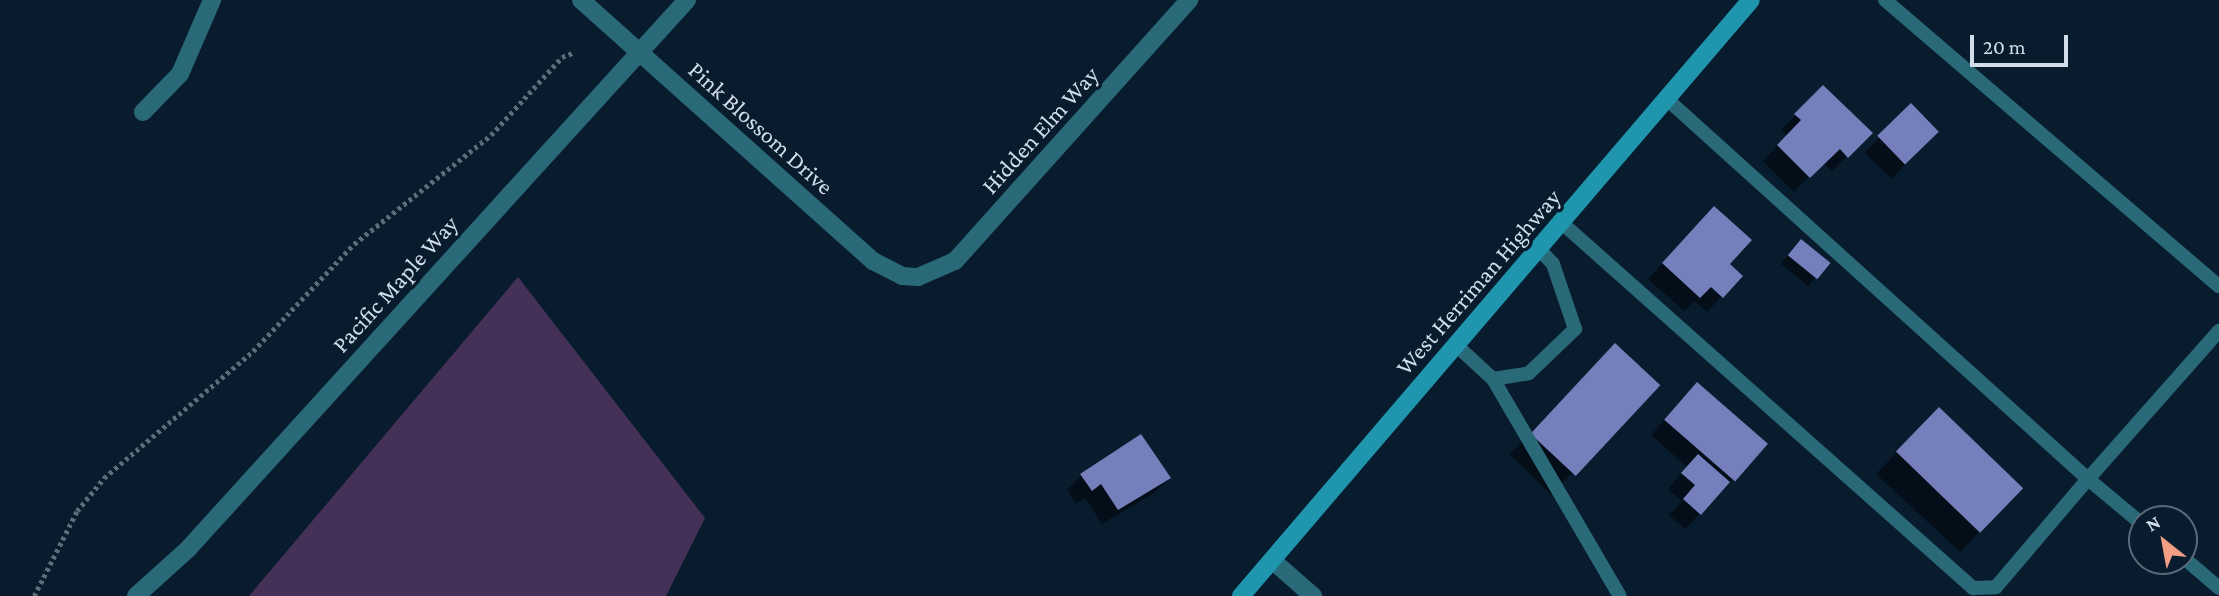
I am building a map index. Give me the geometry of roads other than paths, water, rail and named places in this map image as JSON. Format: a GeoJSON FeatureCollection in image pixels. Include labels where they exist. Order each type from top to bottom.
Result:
{"type":"FeatureCollection","features":[{"type":"Feature","properties":{"kind":"main road","name":"West Herriman Highway"},"geometry":{"type":"LineString","coordinates":[[1241,596],[1751,0]]}},
{"type":"Feature","properties":{"kind":"street"},"geometry":{"type":"LineString","coordinates":[[144,111],[186,63],[212,0]]}},
{"type":"Feature","properties":{"kind":"street","name":"Pink Blossom Drive"},"geometry":{"type":"LineString","coordinates":[[581,0],[873,261],[902,276],[918,277]]}},
{"type":"Feature","properties":{"kind":"street","name":"Pacific Maple Way"},"geometry":{"type":"LineString","coordinates":[[136,596],[188,549],[687,0]]}},
{"type":"Feature","properties":{"kind":"street","name":"Hidden Elm Way"},"geometry":{"type":"LineString","coordinates":[[918,277],[955,261],[1189,0]]}},
{"type":"Feature","properties":{"kind":"street"},"geometry":{"type":"LineString","coordinates":[[1272,560],[1313,596]]}},
{"type":"Feature","properties":{"kind":"lane"},"geometry":{"type":"LineString","coordinates":[[1885,0],[2219,286]]}},
{"type":"Feature","properties":{"kind":"lane"},"geometry":{"type":"LineString","coordinates":[[1668,100],[2128,512]]}},
{"type":"Feature","properties":{"kind":"lane"},"geometry":{"type":"LineString","coordinates":[[1562,223],[1973,588],[1996,587],[2219,331]]}},
{"type":"Feature","properties":{"kind":"lane"},"geometry":{"type":"LineString","coordinates":[[1493,379],[1529,373],[1575,329],[1553,264],[1539,249]]}},
{"type":"Feature","properties":{"kind":"lane"},"geometry":{"type":"LineString","coordinates":[[1456,345],[1493,379],[1620,596]]}},
{"type":"Feature","properties":{"kind":"lane"},"geometry":{"type":"LineString","coordinates":[[2198,570],[2219,588]]}}]}
